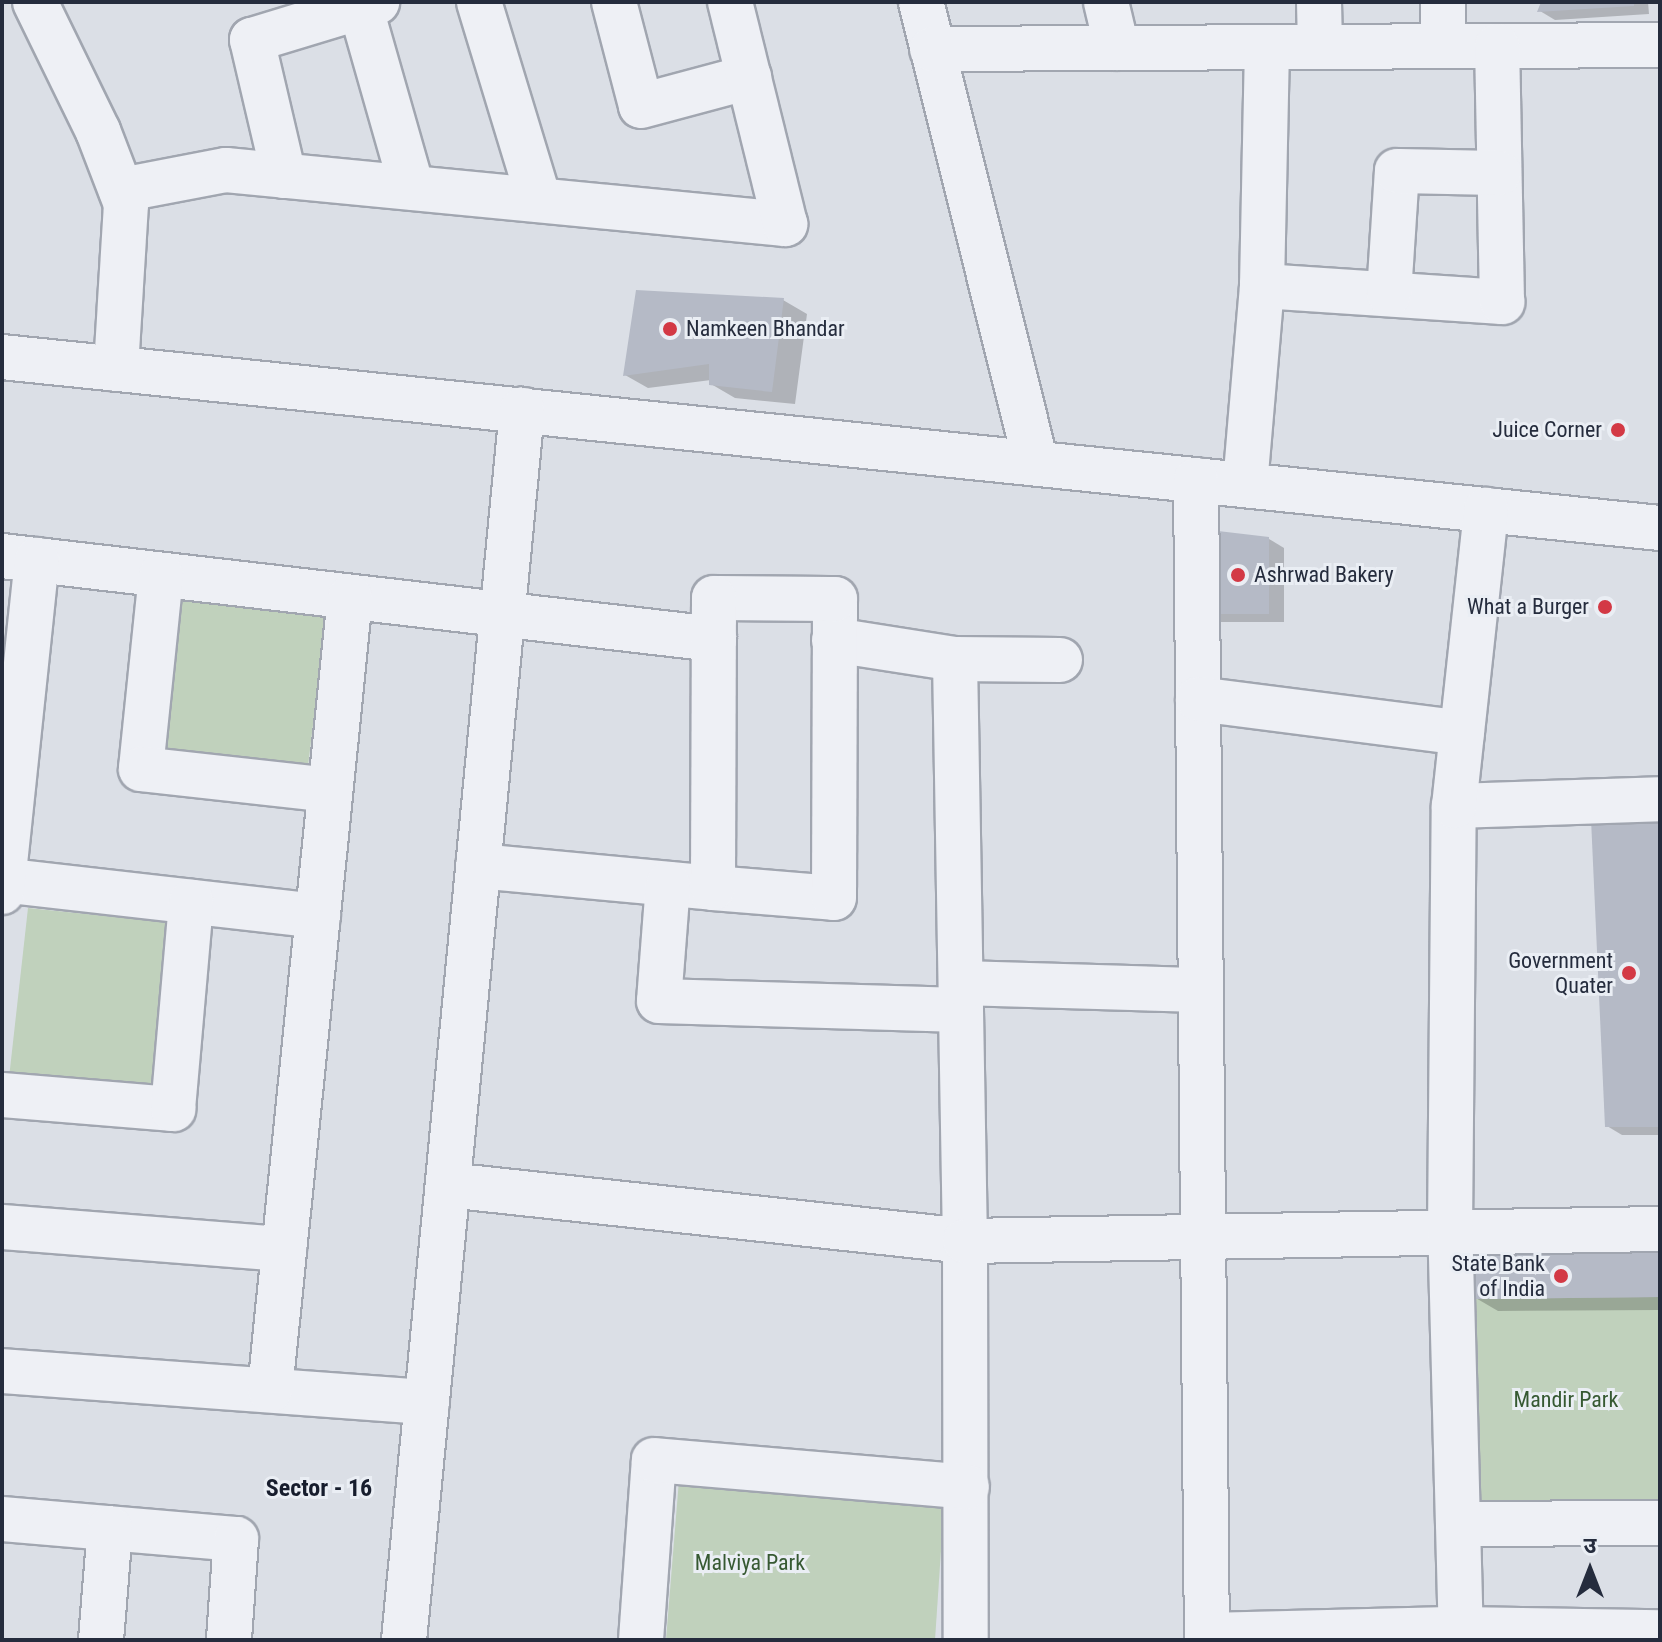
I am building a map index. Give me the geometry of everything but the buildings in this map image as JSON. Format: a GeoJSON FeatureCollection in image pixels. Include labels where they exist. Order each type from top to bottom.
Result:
{"type":"FeatureCollection","features":[{"type":"Feature","properties":{"kind":"street"},"geometry":{"type":"LineString","coordinates":[[35,2],[98,131],[126,204],[116,369]]}},
{"type":"Feature","properties":{"kind":"street"},"geometry":{"type":"LineString","coordinates":[[479,2],[539,200]]}},
{"type":"Feature","properties":{"kind":"street"},"geometry":{"type":"LineString","coordinates":[[614,2],[641,106],[749,77]]}},
{"type":"Feature","properties":{"kind":"street"},"geometry":{"type":"LineString","coordinates":[[121,190],[226,170],[785,224],[730,2]]}},
{"type":"Feature","properties":{"kind":"street"},"geometry":{"type":"LineString","coordinates":[[921,2],[1036,463]]}},
{"type":"Feature","properties":{"kind":"street"},"geometry":{"type":"LineString","coordinates":[[1106,2],[1117,48]]}},
{"type":"Feature","properties":{"kind":"street"},"geometry":{"type":"LineString","coordinates":[[1319,2],[1320,47]]}},
{"type":"Feature","properties":{"kind":"street"},"geometry":{"type":"LineString","coordinates":[[1443,2],[1443,46]]}},
{"type":"Feature","properties":{"kind":"street"},"geometry":{"type":"LineString","coordinates":[[284,176],[252,40],[365,4],[412,188]]}},
{"type":"Feature","properties":{"kind":"street"},"geometry":{"type":"LineString","coordinates":[[932,49],[1660,45]]}},
{"type":"Feature","properties":{"kind":"street"},"geometry":{"type":"LineString","coordinates":[[1262,286],[1502,302],[1497,46]]}},
{"type":"Feature","properties":{"kind":"street"},"geometry":{"type":"LineString","coordinates":[[1245,485],[1262,286],[1267,47]]}},
{"type":"Feature","properties":{"kind":"street"},"geometry":{"type":"LineString","coordinates":[[1389,294],[1397,171],[1499,173]]}},
{"type":"Feature","properties":{"kind":"street"},"geometry":{"type":"LineString","coordinates":[[2,357],[1660,528]]}},
{"type":"Feature","properties":{"kind":"street"},"geometry":{"type":"LineString","coordinates":[[404,1640],[522,410]]}},
{"type":"Feature","properties":{"kind":"street"},"geometry":{"type":"LineString","coordinates":[[1196,480],[1207,1637],[1660,1632]]}},
{"type":"Feature","properties":{"kind":"street"},"geometry":{"type":"LineString","coordinates":[[1461,1634],[1450,1232],[1454,806],[1486,510]]}},
{"type":"Feature","properties":{"kind":"street"},"geometry":{"type":"LineString","coordinates":[[318,916],[2,884],[20,558],[714,639]]}},
{"type":"Feature","properties":{"kind":"street"},"geometry":{"type":"LineString","coordinates":[[161,575],[141,769],[330,790]]}},
{"type":"Feature","properties":{"kind":"street"},"geometry":{"type":"LineString","coordinates":[[270,1390],[350,597]]}},
{"type":"Feature","properties":{"kind":"street"},"geometry":{"type":"LineString","coordinates":[[478,866],[668,884],[713,888],[834,898],[835,599],[714,598],[713,888]]}},
{"type":"Feature","properties":{"kind":"street"},"geometry":{"type":"LineString","coordinates":[[834,640],[955,659],[1060,660]]}},
{"type":"Feature","properties":{"kind":"street"},"geometry":{"type":"LineString","coordinates":[[955,659],[965,1241],[966,1640]]}},
{"type":"Feature","properties":{"kind":"street"},"geometry":{"type":"LineString","coordinates":[[1198,699],[1462,733]]}},
{"type":"Feature","properties":{"kind":"street"},"geometry":{"type":"LineString","coordinates":[[1454,806],[1660,799]]}},
{"type":"Feature","properties":{"kind":"street"},"geometry":{"type":"LineString","coordinates":[[668,884],[659,1001],[1201,990]]}},
{"type":"Feature","properties":{"kind":"street"},"geometry":{"type":"LineString","coordinates":[[2,1095],[173,1109],[191,902]]}},
{"type":"Feature","properties":{"kind":"street"},"geometry":{"type":"LineString","coordinates":[[448,1185],[965,1241],[1660,1229]]}},
{"type":"Feature","properties":{"kind":"street"},"geometry":{"type":"LineString","coordinates":[[2,1227],[284,1249]]}},
{"type":"Feature","properties":{"kind":"street"},"geometry":{"type":"LineString","coordinates":[[2,1371],[427,1402]]}},
{"type":"Feature","properties":{"kind":"street"},"geometry":{"type":"LineString","coordinates":[[641,1640],[654,1460],[967,1487]]}},
{"type":"Feature","properties":{"kind":"street"},"geometry":{"type":"LineString","coordinates":[[2,1519],[236,1539],[229,1640]]}},
{"type":"Feature","properties":{"kind":"street"},"geometry":{"type":"LineString","coordinates":[[1458,1524],[1660,1523]]}},
{"type":"Feature","properties":{"kind":"street"},"geometry":{"type":"LineString","coordinates":[[101,1640],[110,1528]]}},
{"type":"Feature","properties":{"kind":"green space"},"geometry":{"type":"Polygon","coordinates":[[[180,594],[327,610],[307,774],[160,757],[180,594]]]}},
{"type":"Feature","properties":{"kind":"green space"},"geometry":{"type":"Polygon","coordinates":[[[28,908],[173,923],[154,1093],[9,1078],[28,908]]]}},
{"type":"Feature","properties":{"kind":"green space","name":"Mandir Park"},"geometry":{"type":"Polygon","coordinates":[[[1660,1297],[1660,1501],[1473,1502],[1472,1299],[1660,1297]]]}},
{"type":"Feature","properties":{"kind":"green space","name":"Malviya Park"},"geometry":{"type":"Polygon","coordinates":[[[679,1480],[944,1506],[935,1640],[666,1640],[679,1480]]]}},
{"type":"Feature","properties":{"kind":"place","name":"Namkeen Bhandar"},"geometry":{"type":"Point","coordinates":[670,329]}},
{"type":"Feature","properties":{"kind":"place","name":"Juice Corner"},"geometry":{"type":"Point","coordinates":[1618,430]}},
{"type":"Feature","properties":{"kind":"place","name":"Ashrwad Bakery"},"geometry":{"type":"Point","coordinates":[1238,575]}},
{"type":"Feature","properties":{"kind":"place","name":"What a Burger"},"geometry":{"type":"Point","coordinates":[1605,607]}},
{"type":"Feature","properties":{"kind":"place","name":"Government Quater"},"geometry":{"type":"Point","coordinates":[1629,973]}},
{"type":"Feature","properties":{"kind":"place","name":"State Bank of India"},"geometry":{"type":"Point","coordinates":[1561,1276]}},
{"type":"Feature","properties":{"kind":"district","name":"Sector - 16"},"geometry":{"type":"Point","coordinates":[319,1489]}}]}
